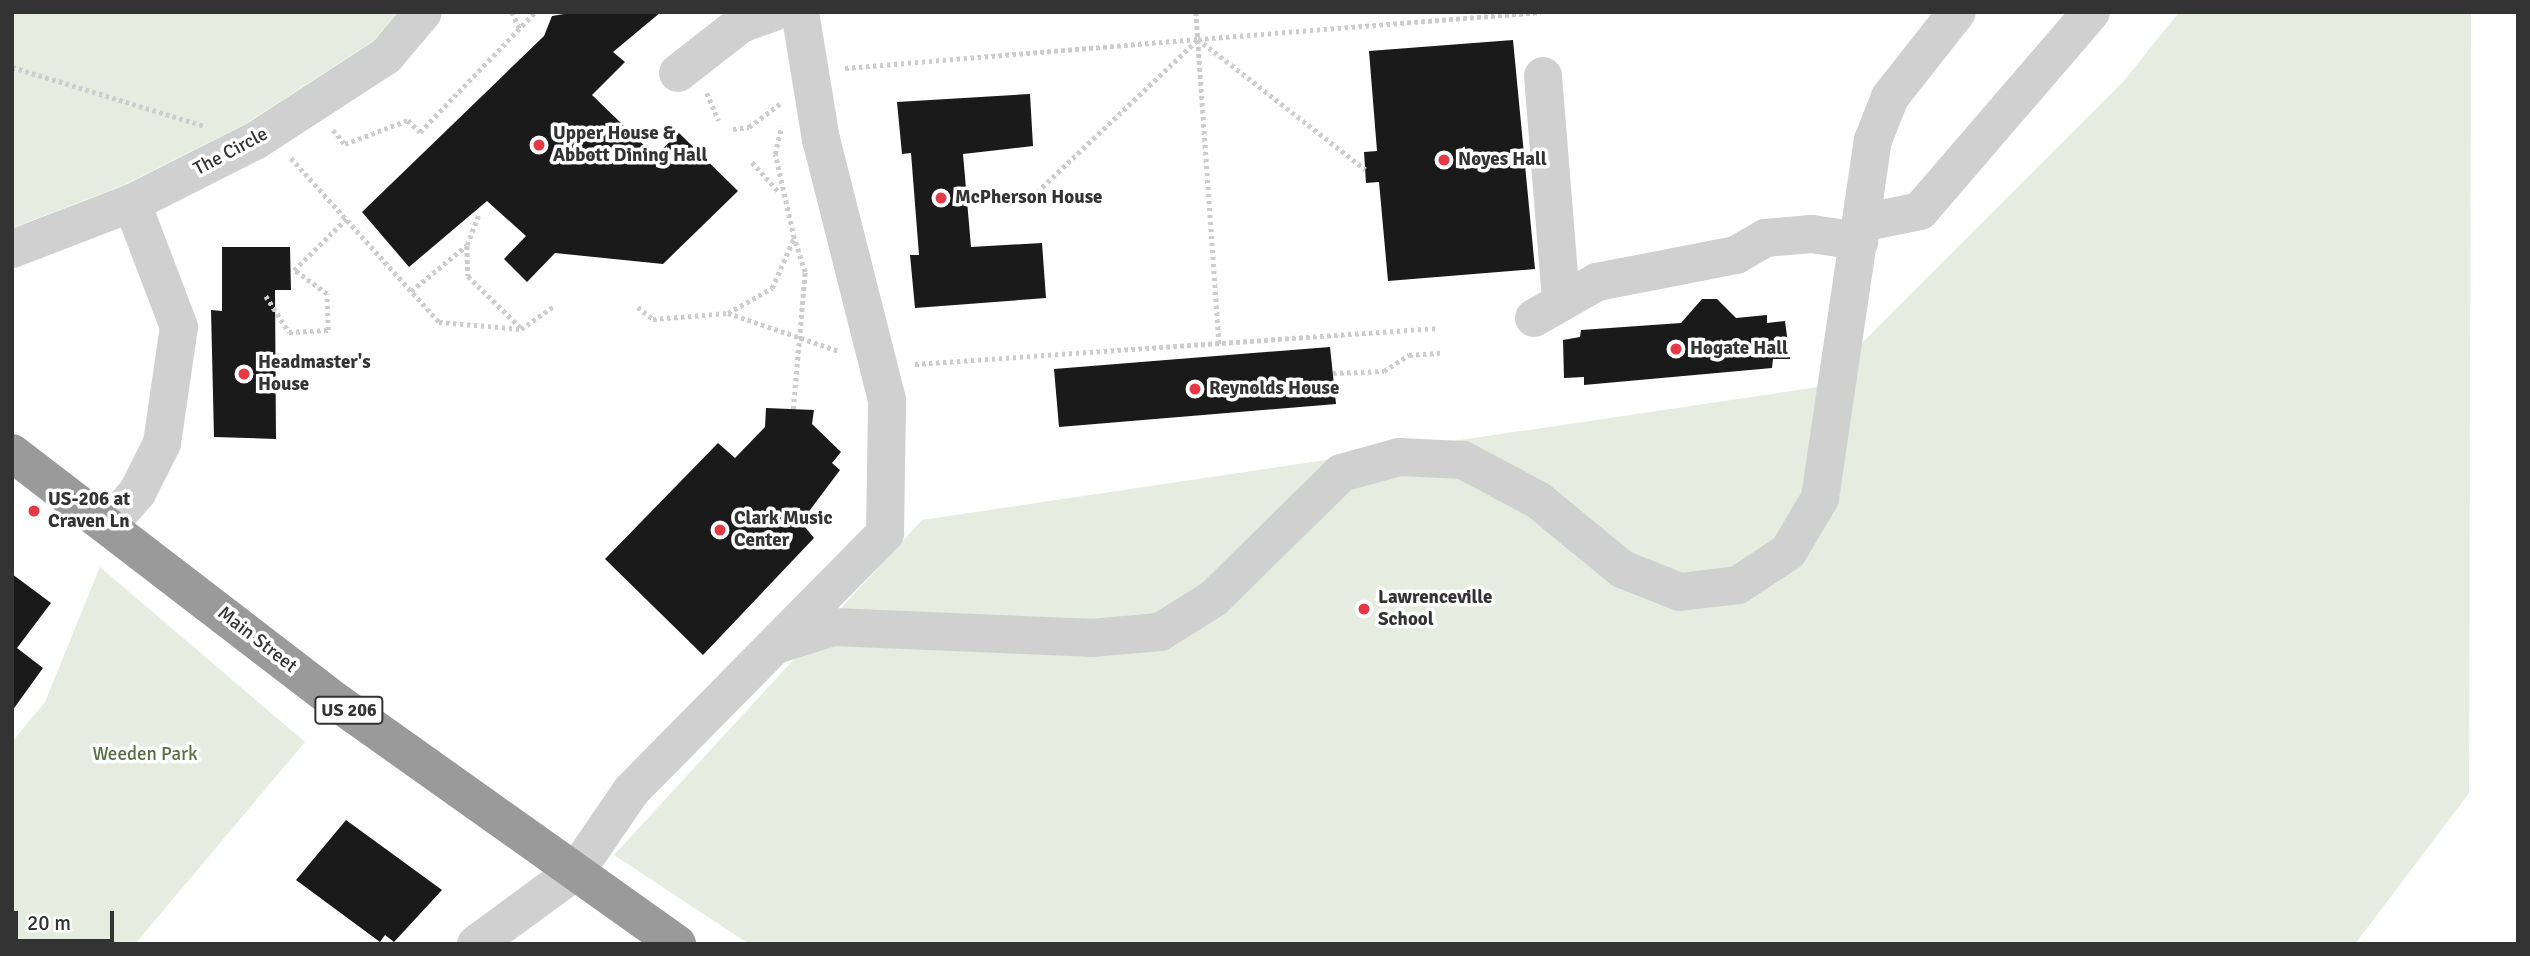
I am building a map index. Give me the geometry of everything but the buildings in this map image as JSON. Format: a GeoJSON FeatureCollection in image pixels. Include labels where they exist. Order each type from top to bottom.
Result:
{"type":"FeatureCollection","features":[{"type":"Feature","properties":{"kind":"highway","name":"Main Street"},"geometry":{"type":"LineString","coordinates":[[12,453],[109,524],[338,703],[577,870],[677,944]]}},
{"type":"Feature","properties":{"kind":"street","name":"The Circle"},"geometry":{"type":"LineString","coordinates":[[12,249],[132,203],[255,141],[386,56],[424,12]]}},
{"type":"Feature","properties":{"kind":"street"},"geometry":{"type":"LineString","coordinates":[[678,73],[741,24],[774,12]]}},
{"type":"Feature","properties":{"kind":"street"},"geometry":{"type":"LineString","coordinates":[[476,944],[577,870],[631,791],[885,533],[887,400],[799,99],[800,12]]}},
{"type":"Feature","properties":{"kind":"street"},"geometry":{"type":"LineString","coordinates":[[776,645],[833,627],[1091,638],[1160,632],[1213,598],[1341,473],[1399,457],[1463,460],[1538,500],[1622,569],[1681,592],[1738,585],[1788,552],[1820,498],[1873,141],[1890,97],[1957,12]]}},
{"type":"Feature","properties":{"kind":"street"},"geometry":{"type":"LineString","coordinates":[[1543,76],[1548,310],[1597,282],[1736,255],[1765,237],[1861,232],[1920,211],[2091,12]]}},
{"type":"Feature","properties":{"kind":"street"},"geometry":{"type":"LineString","coordinates":[[109,524],[138,494],[162,443],[179,327],[132,203]]}},
{"type":"Feature","properties":{"kind":"path"},"geometry":{"type":"LineString","coordinates":[[512,12],[520,29]]}},
{"type":"Feature","properties":{"kind":"path"},"geometry":{"type":"LineString","coordinates":[[311,105],[345,144],[408,120],[420,132],[535,12]]}},
{"type":"Feature","properties":{"kind":"path"},"geometry":{"type":"LineString","coordinates":[[1196,12],[1219,345]]}},
{"type":"Feature","properties":{"kind":"path"},"geometry":{"type":"LineString","coordinates":[[733,129],[749,127],[787,99],[799,99],[838,68],[1541,12]]}},
{"type":"Feature","properties":{"kind":"path"},"geometry":{"type":"LineString","coordinates":[[1198,39],[1365,169]]}},
{"type":"Feature","properties":{"kind":"path"},"geometry":{"type":"LineString","coordinates":[[1037,192],[1198,39]]}},
{"type":"Feature","properties":{"kind":"path"},"geometry":{"type":"LineString","coordinates":[[12,66],[285,152],[439,321],[522,329],[554,306]]}},
{"type":"Feature","properties":{"kind":"path"},"geometry":{"type":"LineString","coordinates":[[782,121],[775,154],[780,193],[805,272],[802,338],[793,409]]}},
{"type":"Feature","properties":{"kind":"path"},"geometry":{"type":"LineString","coordinates":[[752,162],[780,193]]}},
{"type":"Feature","properties":{"kind":"path"},"geometry":{"type":"LineString","coordinates":[[479,213],[467,245],[468,276],[522,329]]}},
{"type":"Feature","properties":{"kind":"path"},"geometry":{"type":"LineString","coordinates":[[266,296],[289,332],[328,330],[327,294],[294,270],[346,219]]}},
{"type":"Feature","properties":{"kind":"path"},"geometry":{"type":"LineString","coordinates":[[728,313],[772,288],[794,237]]}},
{"type":"Feature","properties":{"kind":"path"},"geometry":{"type":"LineString","coordinates":[[411,290],[467,245]]}},
{"type":"Feature","properties":{"kind":"path"},"geometry":{"type":"LineString","coordinates":[[638,307],[653,319],[728,313],[878,365],[1219,345],[1438,328]]}},
{"type":"Feature","properties":{"kind":"path"},"geometry":{"type":"LineString","coordinates":[[1333,373],[1384,371],[1409,355],[1440,353]]}},
{"type":"Feature","properties":{"kind":"green space"},"geometry":{"type":"Polygon","coordinates":[[[12,12],[398,12],[373,41],[245,124],[124,185],[12,228],[12,12]]]}},
{"type":"Feature","properties":{"kind":"green space"},"geometry":{"type":"Polygon","coordinates":[[[2179,12],[2471,12],[2469,793],[2355,944],[749,944],[614,855],[922,520],[1818,387],[2123,82],[2179,12]]]}},
{"type":"Feature","properties":{"kind":"green space","name":"Weeden Park"},"geometry":{"type":"Polygon","coordinates":[[[100,567],[305,742],[135,944],[12,944],[12,742],[45,702],[100,567]]]}},
{"type":"Feature","properties":{"kind":"place","name":"Upper House & Abbott Dining Hall"},"geometry":{"type":"Point","coordinates":[539,145]}},
{"type":"Feature","properties":{"kind":"place","name":"Noyes Hall"},"geometry":{"type":"Point","coordinates":[1444,160]}},
{"type":"Feature","properties":{"kind":"place","name":"McPherson House"},"geometry":{"type":"Point","coordinates":[941,198]}},
{"type":"Feature","properties":{"kind":"place","name":"Hogate Hall"},"geometry":{"type":"Point","coordinates":[1676,349]}},
{"type":"Feature","properties":{"kind":"place","name":"Headmaster's House"},"geometry":{"type":"Point","coordinates":[244,374]}},
{"type":"Feature","properties":{"kind":"place","name":"Reynolds House"},"geometry":{"type":"Point","coordinates":[1195,389]}},
{"type":"Feature","properties":{"kind":"place","name":"US-206 at Craven Ln"},"geometry":{"type":"Point","coordinates":[34,511]}},
{"type":"Feature","properties":{"kind":"place","name":"Clark Music Center"},"geometry":{"type":"Point","coordinates":[720,530]}},
{"type":"Feature","properties":{"kind":"place","name":"Lawrenceville School"},"geometry":{"type":"Point","coordinates":[1364,609]}}]}
